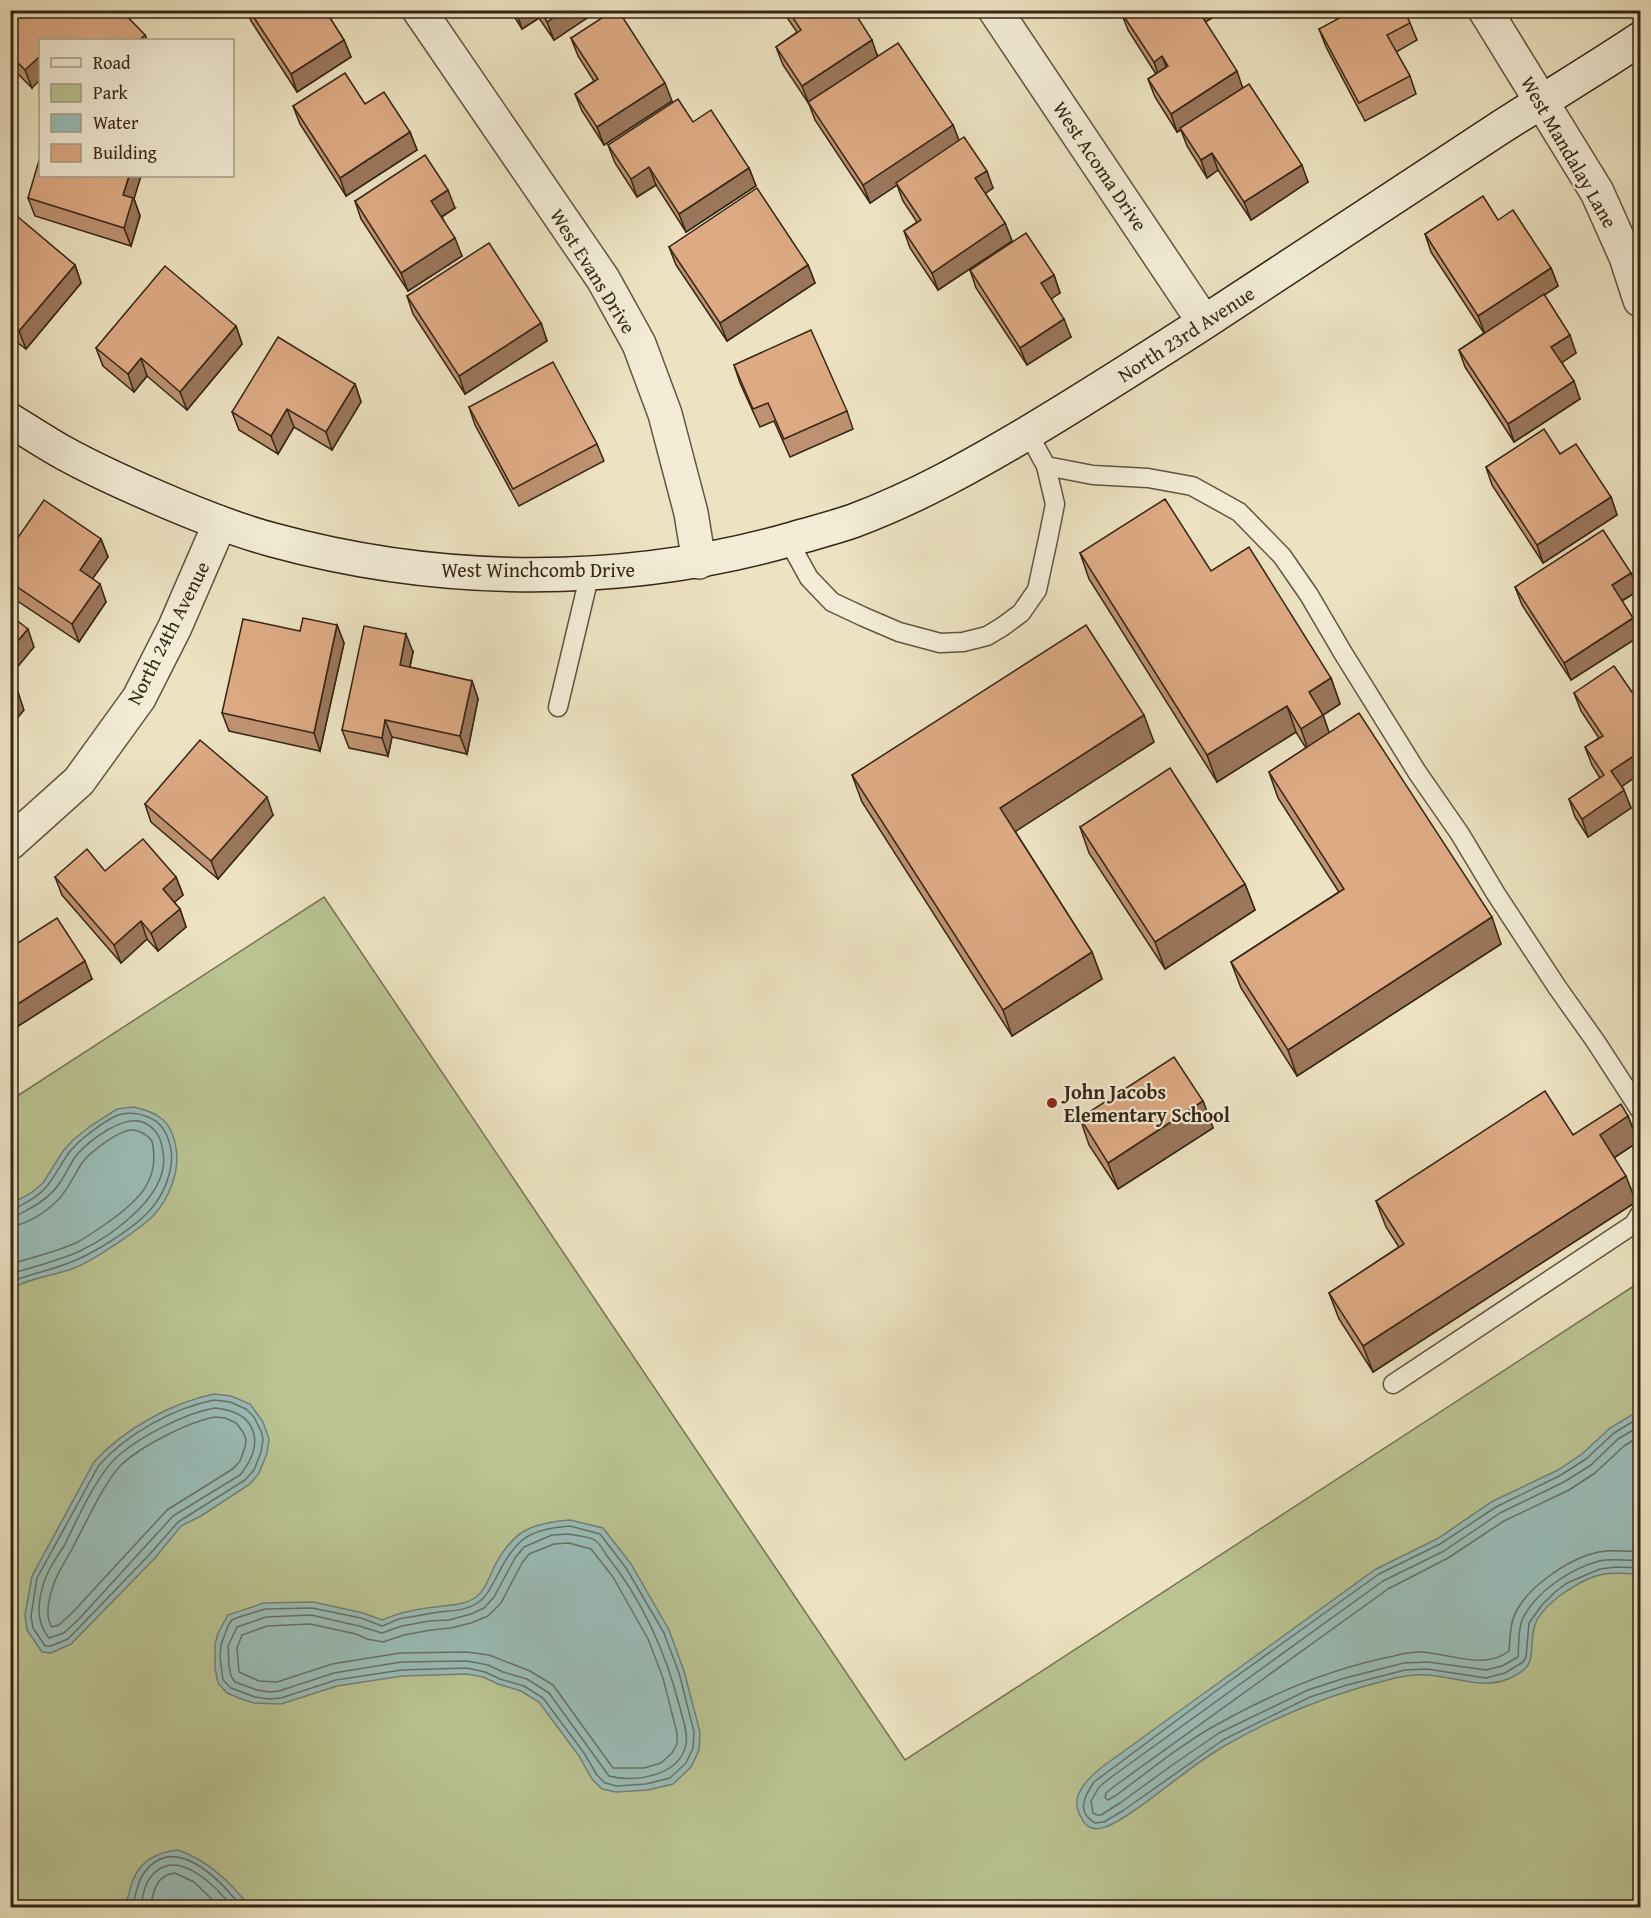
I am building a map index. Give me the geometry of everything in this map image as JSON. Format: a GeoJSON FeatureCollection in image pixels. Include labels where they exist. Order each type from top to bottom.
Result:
{"type":"FeatureCollection","features":[{"type":"Feature","properties":{"kind":"street","name":"West Evans Drive"},"geometry":{"type":"LineString","coordinates":[[419,10],[603,279],[639,344],[665,414],[691,513],[699,562]]}},
{"type":"Feature","properties":{"kind":"street","name":"West Acoma Drive"},"geometry":{"type":"LineString","coordinates":[[995,10],[1204,322]]}},
{"type":"Feature","properties":{"kind":"street","name":"West Mandalay Lane"},"geometry":{"type":"LineString","coordinates":[[1485,10],[1597,192],[1626,257],[1641,300]]}},
{"type":"Feature","properties":{"kind":"street","name":"North 23rd Avenue"},"geometry":{"type":"LineString","coordinates":[[699,562],[745,552],[850,522],[920,494],[966,470],[1080,402],[1641,39]]}},
{"type":"Feature","properties":{"kind":"street","name":"West Winchcomb Drive"},"geometry":{"type":"LineString","coordinates":[[10,420],[64,453],[126,484],[220,523],[271,540],[343,557],[432,570],[492,574],[590,573],[699,562]]}},
{"type":"Feature","properties":{"kind":"street","name":"North 24th Avenue"},"geometry":{"type":"LineString","coordinates":[[10,843],[79,781],[139,698],[175,627],[220,523]]}},
{"type":"Feature","properties":{"kind":"lane"},"geometry":{"type":"LineString","coordinates":[[788,540],[809,578],[832,602],[899,632],[940,643],[963,642],[987,636],[1021,613],[1037,590],[1055,504],[1046,466],[1028,433]]}},
{"type":"Feature","properties":{"kind":"lane"},"geometry":{"type":"LineString","coordinates":[[1046,466],[1093,476],[1148,478],[1192,486],[1239,512],[1282,556],[1309,595],[1417,772],[1460,834],[1544,969],[1641,1110]]}},
{"type":"Feature","properties":{"kind":"lane"},"geometry":{"type":"LineString","coordinates":[[558,707],[590,573]]}},
{"type":"Feature","properties":{"kind":"lane"},"geometry":{"type":"LineString","coordinates":[[1393,1384],[1634,1224],[1641,1214]]}},
{"type":"Feature","properties":{"kind":"green space"},"geometry":{"type":"Polygon","coordinates":[[[324,897],[905,1760],[1640,1282],[1640,1907],[11,1908],[11,1100],[324,897]]]}},
{"type":"Feature","properties":{"kind":"water"},"geometry":{"type":"Polygon","coordinates":[[[134,1107],[151,1112],[163,1120],[168,1125],[174,1139],[177,1157],[175,1175],[159,1209],[140,1227],[89,1261],[11,1289],[11,1204],[43,1183],[63,1151],[74,1139],[117,1109],[134,1107]]]}},
{"type":"Feature","properties":{"kind":"water"},"geometry":{"type":"Polygon","coordinates":[[[214,1394],[231,1396],[250,1404],[263,1422],[269,1439],[267,1453],[259,1473],[250,1484],[201,1516],[181,1526],[155,1558],[71,1644],[51,1653],[42,1652],[27,1630],[25,1615],[32,1576],[94,1462],[119,1439],[149,1419],[181,1404],[214,1394]]]}},
{"type":"Feature","properties":{"kind":"water"},"geometry":{"type":"Polygon","coordinates":[[[1640,1410],[1640,1574],[1613,1573],[1595,1576],[1553,1601],[1544,1610],[1534,1628],[1531,1658],[1525,1669],[1508,1679],[1488,1683],[1411,1675],[1330,1697],[1287,1714],[1226,1745],[1114,1823],[1096,1829],[1085,1824],[1078,1811],[1077,1799],[1090,1777],[1102,1767],[1376,1569],[1437,1539],[1493,1501],[1558,1470],[1582,1454],[1610,1428],[1640,1410]]]}},
{"type":"Feature","properties":{"kind":"water"},"geometry":{"type":"Polygon","coordinates":[[[570,1520],[603,1528],[631,1564],[669,1630],[684,1671],[700,1732],[699,1750],[691,1767],[673,1784],[648,1790],[616,1792],[602,1789],[592,1779],[579,1756],[539,1702],[521,1691],[483,1677],[467,1674],[402,1676],[337,1686],[281,1704],[254,1703],[239,1698],[227,1693],[218,1683],[215,1668],[215,1644],[228,1615],[264,1603],[313,1602],[363,1613],[382,1620],[409,1611],[465,1603],[482,1591],[500,1556],[515,1538],[533,1527],[570,1520]]]}},
{"type":"Feature","properties":{"kind":"water"},"geometry":{"type":"Polygon","coordinates":[[[178,1850],[200,1860],[218,1873],[250,1907],[124,1907],[136,1873],[145,1862],[157,1855],[178,1850]]]}},
{"type":"Feature","properties":{"kind":"building"},"geometry":{"type":"Polygon","coordinates":[[[10,10],[121,10],[145,35],[140,39],[39,39],[39,57],[25,70],[10,55],[10,10]]]}},
{"type":"Feature","properties":{"kind":"building"},"geometry":{"type":"Polygon","coordinates":[[[249,10],[325,10],[344,40],[291,74],[249,10]]]}},
{"type":"Feature","properties":{"kind":"building"},"geometry":{"type":"Polygon","coordinates":[[[540,10],[565,10],[547,22],[540,10]]]}},
{"type":"Feature","properties":{"kind":"building"},"geometry":{"type":"Polygon","coordinates":[[[614,10],[618,10],[665,83],[597,127],[575,94],[598,79],[571,38],[614,10]]]}},
{"type":"Feature","properties":{"kind":"building"},"geometry":{"type":"Polygon","coordinates":[[[788,10],[853,10],[872,40],[802,86],[776,47],[801,30],[788,10]]]}},
{"type":"Feature","properties":{"kind":"building"},"geometry":{"type":"Polygon","coordinates":[[[1123,10],[1198,10],[1237,71],[1171,114],[1148,79],[1168,66],[1162,56],[1154,62],[1121,12],[1123,10]]]}},
{"type":"Feature","properties":{"kind":"building"},"geometry":{"type":"Polygon","coordinates":[[[1354,10],[1404,10],[1410,23],[1387,35],[1410,76],[1359,103],[1319,29],[1354,10]]]}},
{"type":"Feature","properties":{"kind":"building"},"geometry":{"type":"Polygon","coordinates":[[[898,43],[953,125],[863,185],[808,102],[898,43]]]}},
{"type":"Feature","properties":{"kind":"building"},"geometry":{"type":"Polygon","coordinates":[[[345,73],[365,104],[384,92],[410,132],[340,178],[293,106],[345,73]]]}},
{"type":"Feature","properties":{"kind":"building"},"geometry":{"type":"Polygon","coordinates":[[[1249,84],[1302,165],[1244,202],[1212,153],[1201,160],[1180,128],[1249,84]]]}},
{"type":"Feature","properties":{"kind":"building"},"geometry":{"type":"Polygon","coordinates":[[[678,99],[693,122],[711,110],[749,168],[679,214],[649,167],[631,179],[608,145],[678,99]]]}},
{"type":"Feature","properties":{"kind":"building"},"geometry":{"type":"Polygon","coordinates":[[[964,137],[987,171],[975,178],[1005,223],[932,273],[904,231],[921,220],[896,183],[964,137]]]}},
{"type":"Feature","properties":{"kind":"building"},"geometry":{"type":"Polygon","coordinates":[[[425,155],[448,190],[431,201],[455,238],[401,273],[355,201],[425,155]]]}},
{"type":"Feature","properties":{"kind":"building"},"geometry":{"type":"Polygon","coordinates":[[[39,160],[39,177],[129,177],[123,195],[133,198],[124,228],[28,198],[39,160]]]}},
{"type":"Feature","properties":{"kind":"building"},"geometry":{"type":"Polygon","coordinates":[[[757,188],[808,265],[720,323],[669,247],[757,188]]]}},
{"type":"Feature","properties":{"kind":"building"},"geometry":{"type":"Polygon","coordinates":[[[1483,196],[1498,220],[1513,210],[1551,268],[1478,316],[1425,234],[1483,196]]]}},
{"type":"Feature","properties":{"kind":"building"},"geometry":{"type":"Polygon","coordinates":[[[11,211],[75,265],[19,331],[10,324],[11,211]]]}},
{"type":"Feature","properties":{"kind":"building"},"geometry":{"type":"Polygon","coordinates":[[[1026,233],[1054,275],[1041,283],[1064,319],[1020,348],[970,270],[1026,233]]]}},
{"type":"Feature","properties":{"kind":"building"},"geometry":{"type":"Polygon","coordinates":[[[489,243],[541,323],[459,376],[407,296],[489,243]]]}},
{"type":"Feature","properties":{"kind":"building"},"geometry":{"type":"Polygon","coordinates":[[[165,266],[236,326],[180,392],[141,358],[128,374],[96,348],[165,266]]]}},
{"type":"Feature","properties":{"kind":"building"},"geometry":{"type":"Polygon","coordinates":[[[1544,294],[1570,335],[1551,347],[1574,381],[1508,424],[1459,350],[1544,294]]]}},
{"type":"Feature","properties":{"kind":"building"},"geometry":{"type":"Polygon","coordinates":[[[811,330],[847,411],[784,439],[768,403],[753,409],[734,365],[811,330]]]}},
{"type":"Feature","properties":{"kind":"building"},"geometry":{"type":"Polygon","coordinates":[[[278,337],[355,384],[326,432],[287,409],[271,436],[232,412],[278,337]]]}},
{"type":"Feature","properties":{"kind":"building"},"geometry":{"type":"Polygon","coordinates":[[[553,362],[597,444],[513,489],[469,407],[553,362]]]}},
{"type":"Feature","properties":{"kind":"building"},"geometry":{"type":"Polygon","coordinates":[[[1544,429],[1560,454],[1576,444],[1611,497],[1537,545],[1486,467],[1544,429]]]}},
{"type":"Feature","properties":{"kind":"building"},"geometry":{"type":"Polygon","coordinates":[[[1165,499],[1211,571],[1249,547],[1331,678],[1309,692],[1323,715],[1301,729],[1287,706],[1207,755],[1080,553],[1165,499]]]}},
{"type":"Feature","properties":{"kind":"building"},"geometry":{"type":"Polygon","coordinates":[[[44,500],[101,539],[80,570],[100,584],[72,624],[10,582],[10,549],[44,500]]]}},
{"type":"Feature","properties":{"kind":"building"},"geometry":{"type":"Polygon","coordinates":[[[1603,530],[1631,573],[1612,585],[1633,618],[1564,663],[1515,587],[1603,530]]]}},
{"type":"Feature","properties":{"kind":"building"},"geometry":{"type":"Polygon","coordinates":[[[10,615],[28,629],[10,650],[10,615]]]}},
{"type":"Feature","properties":{"kind":"building"},"geometry":{"type":"Polygon","coordinates":[[[303,618],[337,625],[314,733],[222,713],[243,619],[300,631],[303,618]]]}},
{"type":"Feature","properties":{"kind":"building"},"geometry":{"type":"Polygon","coordinates":[[[1086,625],[1144,715],[1000,808],[1092,952],[1003,1010],[852,775],[1086,625]]]}},
{"type":"Feature","properties":{"kind":"building"},"geometry":{"type":"Polygon","coordinates":[[[364,626],[406,634],[400,665],[472,681],[460,736],[385,720],[382,738],[342,730],[364,626]]]}},
{"type":"Feature","properties":{"kind":"building"},"geometry":{"type":"Polygon","coordinates":[[[1614,666],[1634,695],[1641,691],[1641,751],[1611,771],[1624,790],[1582,819],[1569,799],[1604,775],[1585,747],[1603,736],[1574,693],[1614,666]]]}},
{"type":"Feature","properties":{"kind":"building"},"geometry":{"type":"Polygon","coordinates":[[[10,686],[18,692],[10,701],[10,686]]]}},
{"type":"Feature","properties":{"kind":"building"},"geometry":{"type":"Polygon","coordinates":[[[1359,713],[1492,917],[1288,1050],[1231,962],[1344,889],[1269,772],[1359,713]]]}},
{"type":"Feature","properties":{"kind":"building"},"geometry":{"type":"Polygon","coordinates":[[[200,740],[267,797],[211,861],[145,804],[200,740]]]}},
{"type":"Feature","properties":{"kind":"building"},"geometry":{"type":"Polygon","coordinates":[[[1170,768],[1245,884],[1155,942],[1080,827],[1170,768]]]}},
{"type":"Feature","properties":{"kind":"building"},"geometry":{"type":"Polygon","coordinates":[[[143,839],[176,877],[163,889],[180,909],[151,933],[141,921],[114,945],[55,877],[87,849],[105,871],[143,839]]]}},
{"type":"Feature","properties":{"kind":"building"},"geometry":{"type":"Polygon","coordinates":[[[57,918],[85,961],[10,1009],[10,931],[18,943],[57,918]]]}},
{"type":"Feature","properties":{"kind":"building"},"geometry":{"type":"Polygon","coordinates":[[[1174,1057],[1203,1101],[1108,1163],[1080,1118],[1174,1057]]]}},
{"type":"Feature","properties":{"kind":"building"},"geometry":{"type":"Polygon","coordinates":[[[1545,1091],[1573,1135],[1621,1104],[1628,1116],[1600,1135],[1626,1176],[1363,1346],[1329,1293],[1404,1244],[1376,1201],[1545,1091]]]}},
{"type":"Feature","properties":{"kind":"place","name":"John Jacobs Elementary School"},"geometry":{"type":"Point","coordinates":[1052,1103]}}]}
